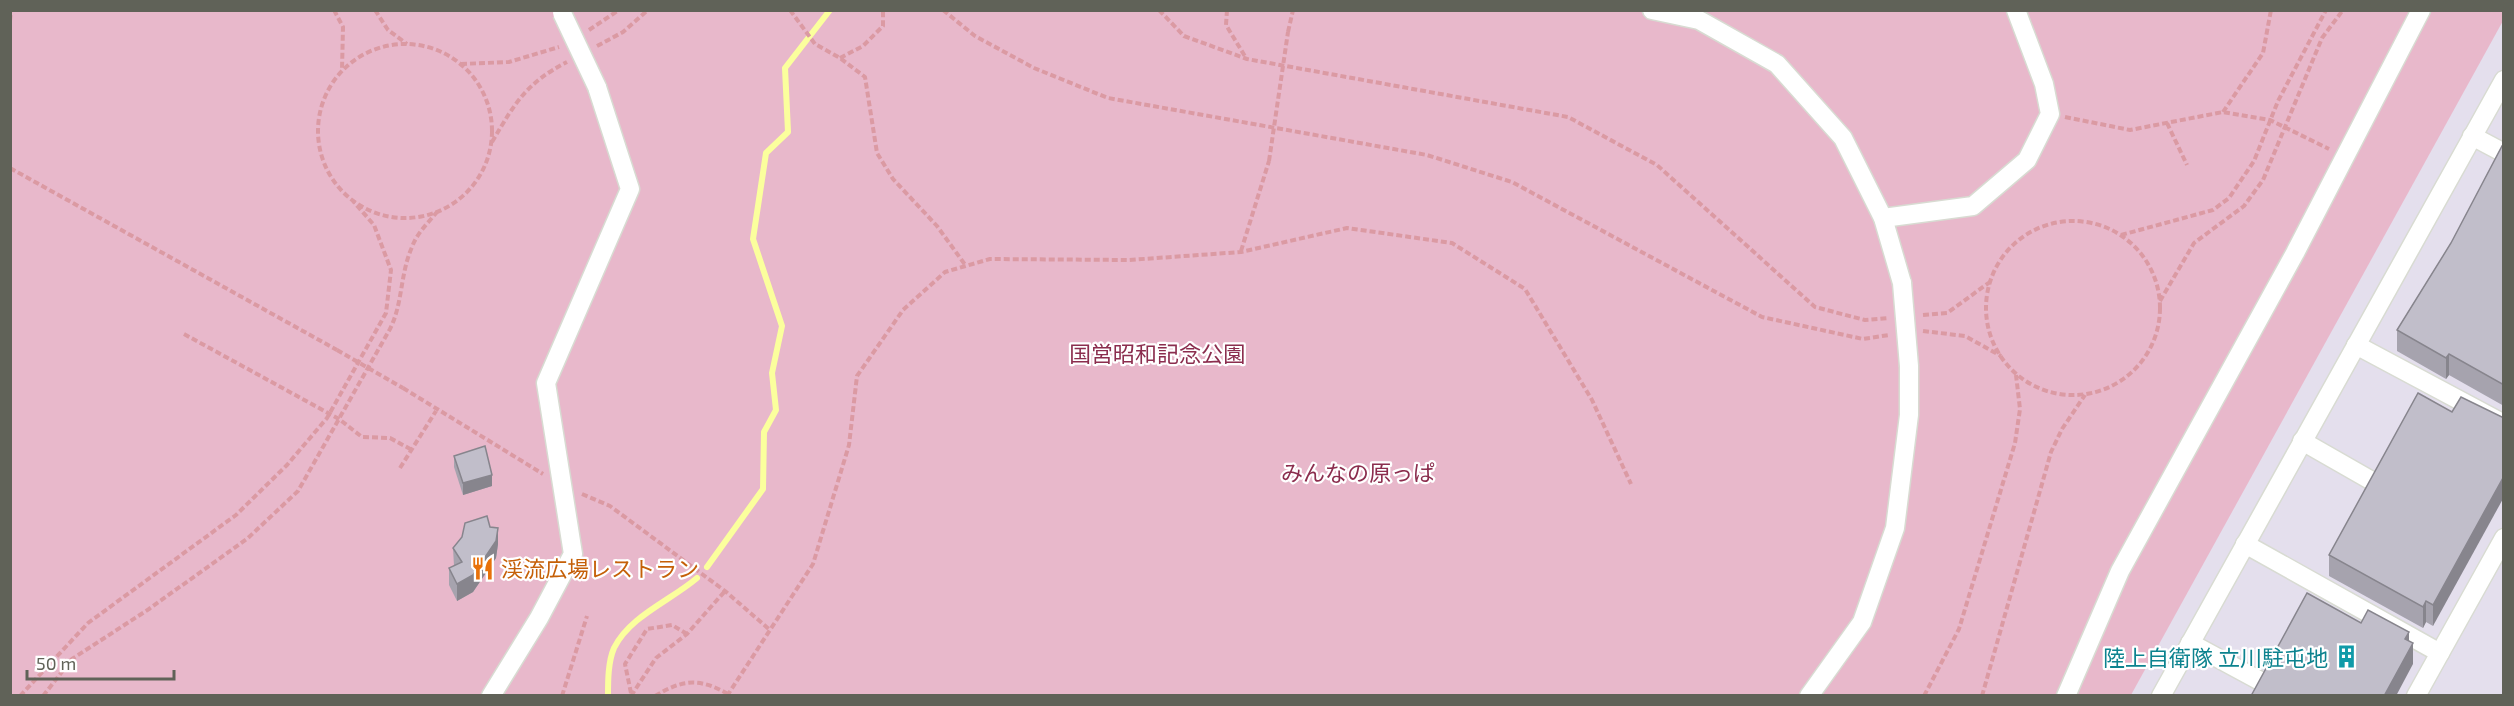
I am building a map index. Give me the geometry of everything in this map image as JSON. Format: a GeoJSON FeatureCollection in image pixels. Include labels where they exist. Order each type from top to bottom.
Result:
{"type":"FeatureCollection","features":[{"type":"Feature","properties":{"kind":"street"},"geometry":{"type":"LineString","coordinates":[[1652,10],[1699,20],[1778,64],[1843,138],[1883,218],[1902,283],[1909,366],[1909,415],[1895,528],[1862,622],[1809,696]]}},
{"type":"Feature","properties":{"kind":"street"},"geometry":{"type":"LineString","coordinates":[[1883,218],[1973,206],[2027,160],[2050,114],[2044,84],[2016,10]]}},
{"type":"Feature","properties":{"kind":"street"},"geometry":{"type":"LineString","coordinates":[[2066,696],[2120,571],[2421,10]]}},
{"type":"Feature","properties":{"kind":"street"},"geometry":{"type":"LineString","coordinates":[[491,696],[539,618],[573,554],[546,383],[630,189],[597,87],[561,12]]}},
{"type":"Feature","properties":{"kind":"street"},"geometry":{"type":"LineString","coordinates":[[2161,696],[2472,136],[2499,99],[2504,80]]}},
{"type":"Feature","properties":{"kind":"street"},"geometry":{"type":"LineString","coordinates":[[2472,136],[2504,153]]}},
{"type":"Feature","properties":{"kind":"street"},"geometry":{"type":"LineString","coordinates":[[2356,345],[2504,424]]}},
{"type":"Feature","properties":{"kind":"street"},"geometry":{"type":"LineString","coordinates":[[2302,441],[2372,481]]}},
{"type":"Feature","properties":{"kind":"street"},"geometry":{"type":"LineString","coordinates":[[2416,696],[2504,538]]}},
{"type":"Feature","properties":{"kind":"street"},"geometry":{"type":"LineString","coordinates":[[2245,544],[2440,653]]}},
{"type":"Feature","properties":{"kind":"street"},"geometry":{"type":"LineString","coordinates":[[2190,643],[2264,683]]}},
{"type":"Feature","properties":{"kind":"path"},"geometry":{"type":"LineString","coordinates":[[10,21],[11,10]]}},
{"type":"Feature","properties":{"kind":"path"},"geometry":{"type":"LineString","coordinates":[[334,10],[343,27],[342,70]]}},
{"type":"Feature","properties":{"kind":"path"},"geometry":{"type":"LineString","coordinates":[[375,10],[388,30],[407,44]]}},
{"type":"Feature","properties":{"kind":"path"},"geometry":{"type":"LineString","coordinates":[[583,34],[619,10]]}},
{"type":"Feature","properties":{"kind":"path"},"geometry":{"type":"LineString","coordinates":[[592,49],[623,33],[648,10]]}},
{"type":"Feature","properties":{"kind":"path"},"geometry":{"type":"LineString","coordinates":[[751,10],[763,10]]}},
{"type":"Feature","properties":{"kind":"path"},"geometry":{"type":"LineString","coordinates":[[790,10],[815,44],[840,58],[865,77],[877,153],[893,179],[937,226],[966,266]]}},
{"type":"Feature","properties":{"kind":"path"},"geometry":{"type":"LineString","coordinates":[[840,58],[863,46],[884,26],[883,10]]}},
{"type":"Feature","properties":{"kind":"path"},"geometry":{"type":"LineString","coordinates":[[943,10],[975,36],[1034,68],[1108,98],[1427,155],[1512,183],[1762,316],[1863,339],[1895,334]]}},
{"type":"Feature","properties":{"kind":"path"},"geometry":{"type":"LineString","coordinates":[[1159,10],[1184,36],[1247,59],[1568,117],[1657,165],[1815,307],[1865,320],[1900,317]]}},
{"type":"Feature","properties":{"kind":"path"},"geometry":{"type":"LineString","coordinates":[[1227,10],[1226,25],[1247,59]]}},
{"type":"Feature","properties":{"kind":"path"},"geometry":{"type":"LineString","coordinates":[[1241,252],[1269,161],[1293,10]]}},
{"type":"Feature","properties":{"kind":"path"},"geometry":{"type":"LineString","coordinates":[[2223,112],[2263,53],[2271,10]]}},
{"type":"Feature","properties":{"kind":"path"},"geometry":{"type":"LineString","coordinates":[[2121,236],[2213,210],[2229,198],[2254,161],[2271,120],[2326,10]]}},
{"type":"Feature","properties":{"kind":"path"},"geometry":{"type":"LineString","coordinates":[[2160,301],[2194,243],[2244,206],[2263,180],[2322,38],[2343,10]]}},
{"type":"Feature","properties":{"kind":"path"},"geometry":{"type":"LineString","coordinates":[[20,696],[88,623],[236,515],[287,465],[329,414],[386,313],[391,270],[374,225],[340,190],[323,162],[318,130],[324,98],[342,70],[378,48],[407,44],[444,53],[460,64],[473,76],[486,99],[492,124],[492,142],[486,165],[474,185],[457,201],[437,212],[402,219],[376,213],[353,201]]}},
{"type":"Feature","properties":{"kind":"path"},"geometry":{"type":"LineString","coordinates":[[460,64],[509,62],[565,46]]}},
{"type":"Feature","properties":{"kind":"path"},"geometry":{"type":"LineString","coordinates":[[492,142],[512,107],[539,76],[571,60]]}},
{"type":"Feature","properties":{"kind":"path"},"geometry":{"type":"LineString","coordinates":[[2050,114],[2130,130],[2223,112],[2271,120],[2344,157]]}},
{"type":"Feature","properties":{"kind":"path"},"geometry":{"type":"LineString","coordinates":[[2167,123],[2187,165]]}},
{"type":"Feature","properties":{"kind":"path"},"geometry":{"type":"LineString","coordinates":[[10,168],[337,350],[564,486],[610,506],[725,591],[770,630]]}},
{"type":"Feature","properties":{"kind":"path"},"geometry":{"type":"LineString","coordinates":[[43,696],[72,660],[149,609],[248,538],[298,491],[399,311],[411,247],[419,233],[437,212]]}},
{"type":"Feature","properties":{"kind":"path"},"geometry":{"type":"LineString","coordinates":[[2063,222],[2083,222],[2103,227],[2121,236],[2145,259],[2155,279],[2160,301],[2154,340],[2142,362],[2122,380],[2085,394],[2048,392],[2016,374],[2001,356],[1987,321],[1986,308],[1990,282],[2001,259],[2010,248],[2031,232],[2063,222]]}},
{"type":"Feature","properties":{"kind":"path"},"geometry":{"type":"LineString","coordinates":[[655,696],[675,684],[708,682],[727,695],[813,564],[849,445],[857,376],[903,310],[945,272],[990,259],[1129,260],[1241,252],[1347,228],[1452,243],[1525,289],[1592,400],[1631,484]]}},
{"type":"Feature","properties":{"kind":"path"},"geometry":{"type":"LineString","coordinates":[[1912,316],[1947,313],[1990,282]]}},
{"type":"Feature","properties":{"kind":"path"},"geometry":{"type":"LineString","coordinates":[[1916,330],[1965,336],[2001,356]]}},
{"type":"Feature","properties":{"kind":"path"},"geometry":{"type":"LineString","coordinates":[[184,334],[339,419],[362,437],[390,438],[412,450]]}},
{"type":"Feature","properties":{"kind":"path"},"geometry":{"type":"LineString","coordinates":[[1924,696],[1959,628],[2015,443],[2020,409],[2016,374]]}},
{"type":"Feature","properties":{"kind":"path"},"geometry":{"type":"LineString","coordinates":[[1982,696],[2050,452],[2085,394]]}},
{"type":"Feature","properties":{"kind":"path"},"geometry":{"type":"LineString","coordinates":[[400,468],[436,411]]}},
{"type":"Feature","properties":{"kind":"path"},"geometry":{"type":"LineString","coordinates":[[632,695],[656,658],[687,634],[725,591]]}},
{"type":"Feature","properties":{"kind":"path"},"geometry":{"type":"LineString","coordinates":[[562,696],[587,616]]}},
{"type":"Feature","properties":{"kind":"path"},"geometry":{"type":"LineString","coordinates":[[632,695],[626,663],[647,629],[672,625],[687,634]]}},
{"type":"Feature","properties":{"kind":"green space","name":"国営昭和記念公園"},"geometry":{"type":"Polygon","coordinates":[[[2503,10],[2504,19],[2131,695],[11,696],[10,11],[2503,10]]]}},
{"type":"Feature","properties":{"kind":"building"},"geometry":{"type":"Polygon","coordinates":[[[2502,146],[2504,147],[2504,385],[2449,354],[2446,358],[2397,330],[2451,243],[2502,146]]]}},
{"type":"Feature","properties":{"kind":"building"},"geometry":{"type":"Polygon","coordinates":[[[2418,393],[2452,412],[2461,397],[2504,418],[2504,476],[2433,605],[2426,601],[2423,607],[2329,555],[2418,393]]]}},
{"type":"Feature","properties":{"kind":"building"},"geometry":{"type":"Polygon","coordinates":[[[485,446],[492,475],[463,483],[454,456],[485,446]]]}},
{"type":"Feature","properties":{"kind":"building"},"geometry":{"type":"Polygon","coordinates":[[[487,516],[490,527],[498,528],[496,541],[473,575],[457,584],[449,568],[462,562],[453,548],[462,537],[465,523],[487,516]]]}},
{"type":"Feature","properties":{"kind":"building","name":"陸上自衛隊 立川駐屯地"},"geometry":{"type":"Polygon","coordinates":[[[2307,593],[2361,623],[2368,610],[2409,632],[2405,639],[2413,643],[2384,696],[2251,696],[2307,593]]]}},
{"type":"Feature","properties":{"kind":"waterway"},"geometry":{"type":"LineString","coordinates":[[707,567],[763,489],[764,432],[776,410],[772,373],[782,326],[753,239],[766,153],[788,132],[785,68],[830,10]]}},
{"type":"Feature","properties":{"kind":"waterway"},"geometry":{"type":"LineString","coordinates":[[608,696],[611,659],[614,648],[621,637],[640,618],[697,578]]}},
{"type":"Feature","properties":{"kind":"place","name":"渓流広場レストラン"},"geometry":{"type":"Point","coordinates":[483,568]}},
{"type":"Feature","properties":{"kind":"place","name":"陸上自衛隊 立川駐屯地"},"geometry":{"type":"Point","coordinates":[2346,657]}},
{"type":"Feature","properties":{"kind":"park label","name":"みんなの原っぱ"},"geometry":{"type":"Point","coordinates":[1358,472]}}]}
